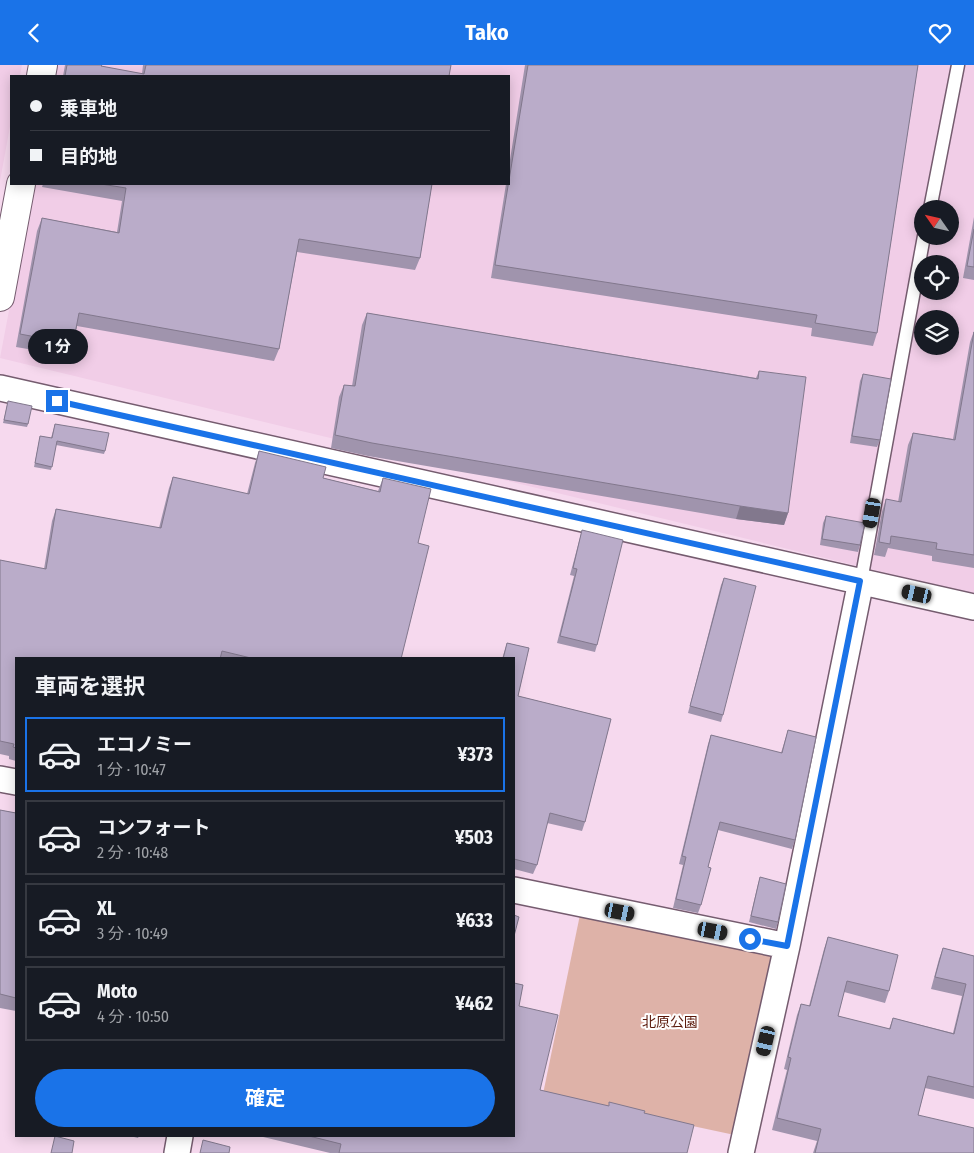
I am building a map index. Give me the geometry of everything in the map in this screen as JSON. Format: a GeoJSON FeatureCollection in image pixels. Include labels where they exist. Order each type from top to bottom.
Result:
{"type":"FeatureCollection","features":[{"type":"Feature","properties":{"kind":"street"},"geometry":{"type":"LineString","coordinates":[[0,297],[21,185]]}},
{"type":"Feature","properties":{"kind":"street"},"geometry":{"type":"LineString","coordinates":[[0,388],[974,607]]}},
{"type":"Feature","properties":{"kind":"street"},"geometry":{"type":"LineString","coordinates":[[741,1153],[787,946],[860,581]]}},
{"type":"Feature","properties":{"kind":"street"},"geometry":{"type":"LineString","coordinates":[[0,779],[15,782]]}},
{"type":"Feature","properties":{"kind":"street"},"geometry":{"type":"LineString","coordinates":[[515,890],[787,946]]}},
{"type":"Feature","properties":{"kind":"street"},"geometry":{"type":"LineString","coordinates":[[176,1153],[180,1137]]}},
{"type":"Feature","properties":{"kind":"lane"},"geometry":{"type":"LineString","coordinates":[[932,200],[958,65]]}},
{"type":"Feature","properties":{"kind":"lane"},"geometry":{"type":"LineString","coordinates":[[860,581],[922,245]]}},
{"type":"Feature","properties":{"kind":"shaded area"},"geometry":{"type":"Polygon","coordinates":[[[0,65],[22,65],[20,75],[10,75],[10,126],[0,181],[0,65]]]}},
{"type":"Feature","properties":{"kind":"shaded area"},"geometry":{"type":"Polygon","coordinates":[[[56,65],[974,65],[974,594],[0,358],[33,185],[510,185],[510,75],[54,75],[56,65]]]}},
{"type":"Feature","properties":{"kind":"green space","name":"北原公園"},"geometry":{"type":"Polygon","coordinates":[[[582,905],[787,946],[744,1137],[543,1094],[582,905]]]}},
{"type":"Feature","properties":{"kind":"building"},"geometry":{"type":"Polygon","coordinates":[[[67,65],[102,65],[144,74],[146,65],[451,65],[449,75],[65,75],[67,65]]]}},
{"type":"Feature","properties":{"kind":"building"},"geometry":{"type":"Polygon","coordinates":[[[528,65],[918,65],[877,333],[815,323],[817,315],[495,265],[508,185],[510,185],[510,174],[528,65]]]}},
{"type":"Feature","properties":{"kind":"building"},"geometry":{"type":"Polygon","coordinates":[[[107,185],[432,185],[420,258],[299,239],[279,349],[79,313],[73,344],[20,334],[42,218],[119,233],[126,188],[107,185]]]}},
{"type":"Feature","properties":{"kind":"building"},"geometry":{"type":"Polygon","coordinates":[[[974,229],[974,267],[967,266],[974,229]]]}},
{"type":"Feature","properties":{"kind":"building"},"geometry":{"type":"Polygon","coordinates":[[[367,313],[758,379],[759,371],[806,377],[788,513],[372,443],[335,435],[344,385],[355,386],[367,313]]]}},
{"type":"Feature","properties":{"kind":"building"},"geometry":{"type":"Polygon","coordinates":[[[974,332],[974,555],[936,549],[937,543],[891,536],[890,544],[879,542],[886,499],[901,502],[913,433],[955,440],[974,332]]]}},
{"type":"Feature","properties":{"kind":"building"},"geometry":{"type":"Polygon","coordinates":[[[863,374],[891,379],[880,440],[852,436],[863,374]]]}},
{"type":"Feature","properties":{"kind":"building"},"geometry":{"type":"Polygon","coordinates":[[[8,401],[32,406],[28,424],[4,420],[8,401]]]}},
{"type":"Feature","properties":{"kind":"building"},"geometry":{"type":"Polygon","coordinates":[[[55,424],[109,433],[105,451],[57,441],[52,467],[35,463],[40,436],[52,438],[55,424]]]}},
{"type":"Feature","properties":{"kind":"building"},"geometry":{"type":"Polygon","coordinates":[[[259,451],[326,467],[323,478],[380,492],[383,478],[431,489],[418,543],[429,546],[401,657],[247,657],[222,651],[220,657],[15,657],[15,748],[13,747],[14,744],[0,741],[0,560],[46,569],[56,509],[161,528],[173,477],[249,494],[259,451]]]}},
{"type":"Feature","properties":{"kind":"building"},"geometry":{"type":"Polygon","coordinates":[[[826,516],[865,523],[860,545],[822,539],[826,516]]]}},
{"type":"Feature","properties":{"kind":"building"},"geometry":{"type":"Polygon","coordinates":[[[582,530],[623,540],[597,645],[560,636],[577,569],[573,568],[582,530]]]}},
{"type":"Feature","properties":{"kind":"building"},"geometry":{"type":"Polygon","coordinates":[[[724,578],[756,586],[723,715],[690,706],[724,578]]]}},
{"type":"Feature","properties":{"kind":"building"},"geometry":{"type":"Polygon","coordinates":[[[507,643],[529,648],[518,696],[611,719],[585,822],[550,813],[537,865],[515,859],[515,657],[504,657],[507,643]]]}},
{"type":"Feature","properties":{"kind":"building"},"geometry":{"type":"Polygon","coordinates":[[[788,730],[816,737],[795,840],[720,822],[708,867],[711,868],[701,905],[676,899],[686,857],[682,856],[711,735],[782,753],[788,730]]]}},
{"type":"Feature","properties":{"kind":"building"},"geometry":{"type":"Polygon","coordinates":[[[0,810],[15,813],[15,998],[0,994],[0,810]]]}},
{"type":"Feature","properties":{"kind":"building"},"geometry":{"type":"Polygon","coordinates":[[[760,877],[786,884],[778,922],[751,916],[760,877]]]}},
{"type":"Feature","properties":{"kind":"building"},"geometry":{"type":"Polygon","coordinates":[[[515,915],[519,917],[515,932],[515,915]]]}},
{"type":"Feature","properties":{"kind":"building"},"geometry":{"type":"Polygon","coordinates":[[[828,937],[898,955],[889,991],[847,981],[838,1016],[890,1029],[893,1018],[954,1034],[966,984],[935,977],[943,948],[974,956],[974,1087],[928,1076],[918,1115],[974,1128],[974,1153],[815,1153],[821,1129],[777,1118],[791,1058],[788,1057],[801,1004],[810,1006],[828,937]]]}},
{"type":"Feature","properties":{"kind":"building"},"geometry":{"type":"Polygon","coordinates":[[[515,983],[523,985],[519,1006],[558,1015],[540,1090],[609,1106],[609,1102],[694,1125],[687,1153],[339,1153],[341,1144],[313,1137],[515,1137],[515,983]]]}},
{"type":"Feature","properties":{"kind":"building"},"geometry":{"type":"Polygon","coordinates":[[[55,1137],[74,1141],[72,1153],[51,1153],[55,1137]]]}},
{"type":"Feature","properties":{"kind":"building"},"geometry":{"type":"Polygon","coordinates":[[[203,1140],[230,1147],[229,1153],[200,1153],[203,1140]]]}},
{"type":"Feature","properties":{"kind":"route"},"geometry":{"type":"LineString","coordinates":[[57,401],[860,581],[787,946],[750,939]]}}]}
